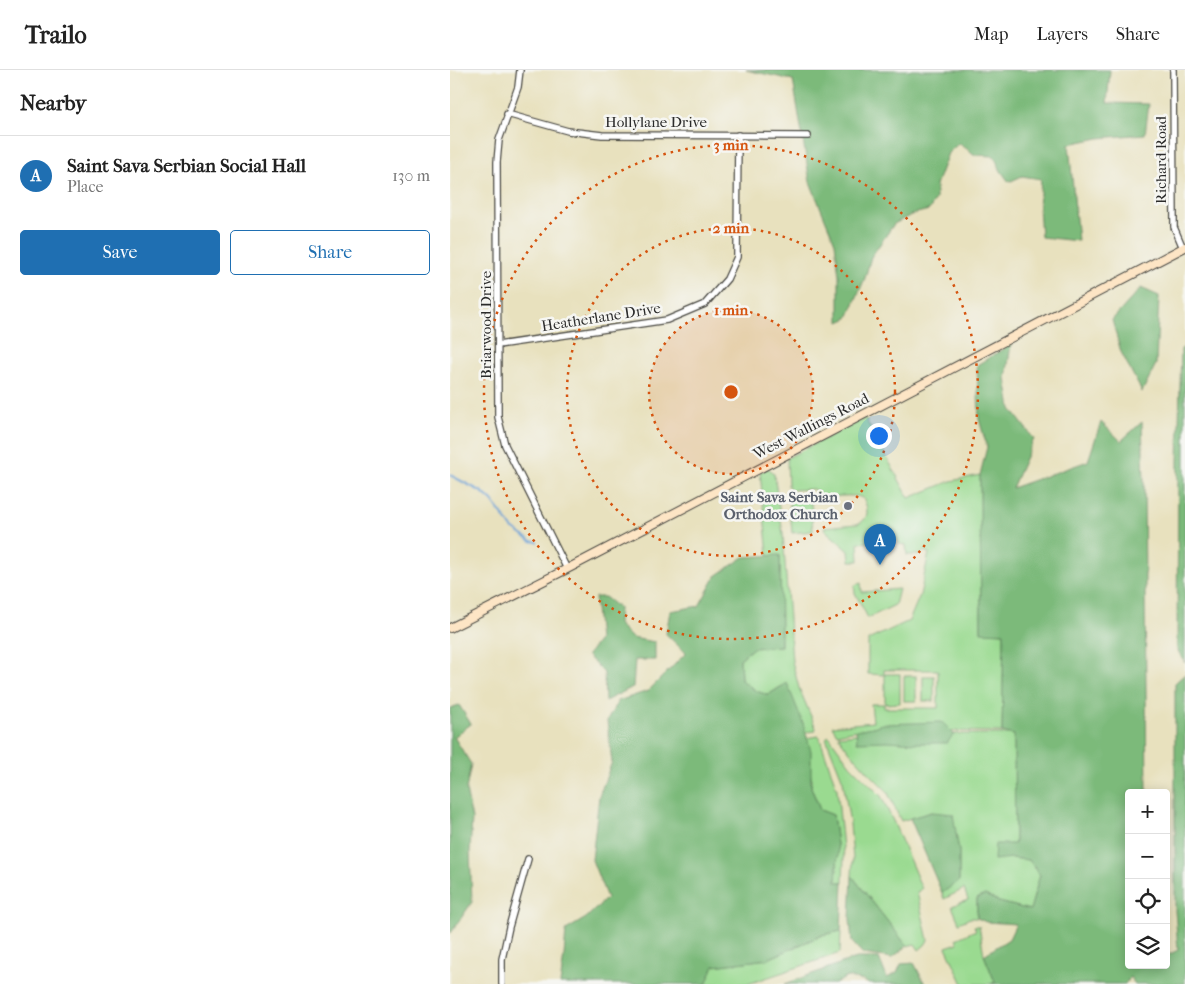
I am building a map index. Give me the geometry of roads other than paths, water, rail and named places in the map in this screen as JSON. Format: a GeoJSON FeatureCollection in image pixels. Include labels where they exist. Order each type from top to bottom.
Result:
{"type":"FeatureCollection","features":[{"type":"Feature","properties":{"kind":"street","name":"Briarwood Drive"},"geometry":{"type":"LineString","coordinates":[[520,70],[518,87],[499,140],[497,162],[498,416],[505,445],[567,569]]}},
{"type":"Feature","properties":{"kind":"street","name":"Richard Road"},"geometry":{"type":"LineString","coordinates":[[1173,70],[1174,227],[1184,248]]}},
{"type":"Feature","properties":{"kind":"street","name":"Hollylane Drive"},"geometry":{"type":"LineString","coordinates":[[507,114],[568,131],[602,135],[808,136]]}},
{"type":"Feature","properties":{"kind":"street","name":"Heatherlane Drive"},"geometry":{"type":"LineString","coordinates":[[498,345],[667,320],[705,304],[727,279],[736,257],[738,135]]}},
{"type":"Feature","properties":{"kind":"street","name":"West Wallings Road"},"geometry":{"type":"LineString","coordinates":[[450,628],[1184,248]]}},
{"type":"Feature","properties":{"kind":"street"},"geometry":{"type":"LineString","coordinates":[[502,984],[502,959],[528,859]]}},
{"type":"Feature","properties":{"kind":"waterway"},"geometry":{"type":"LineString","coordinates":[[450,475],[482,492],[492,501],[512,528],[531,541],[537,542]]}},
{"type":"Feature","properties":{"kind":"place","name":"Saint Sava Serbian Orthodox Church"},"geometry":{"type":"Point","coordinates":[848,506]}},
{"type":"Feature","properties":{"kind":"place","name":"Saint Sava Serbian Social Hall"},"geometry":{"type":"Point","coordinates":[880,565]}}]}
